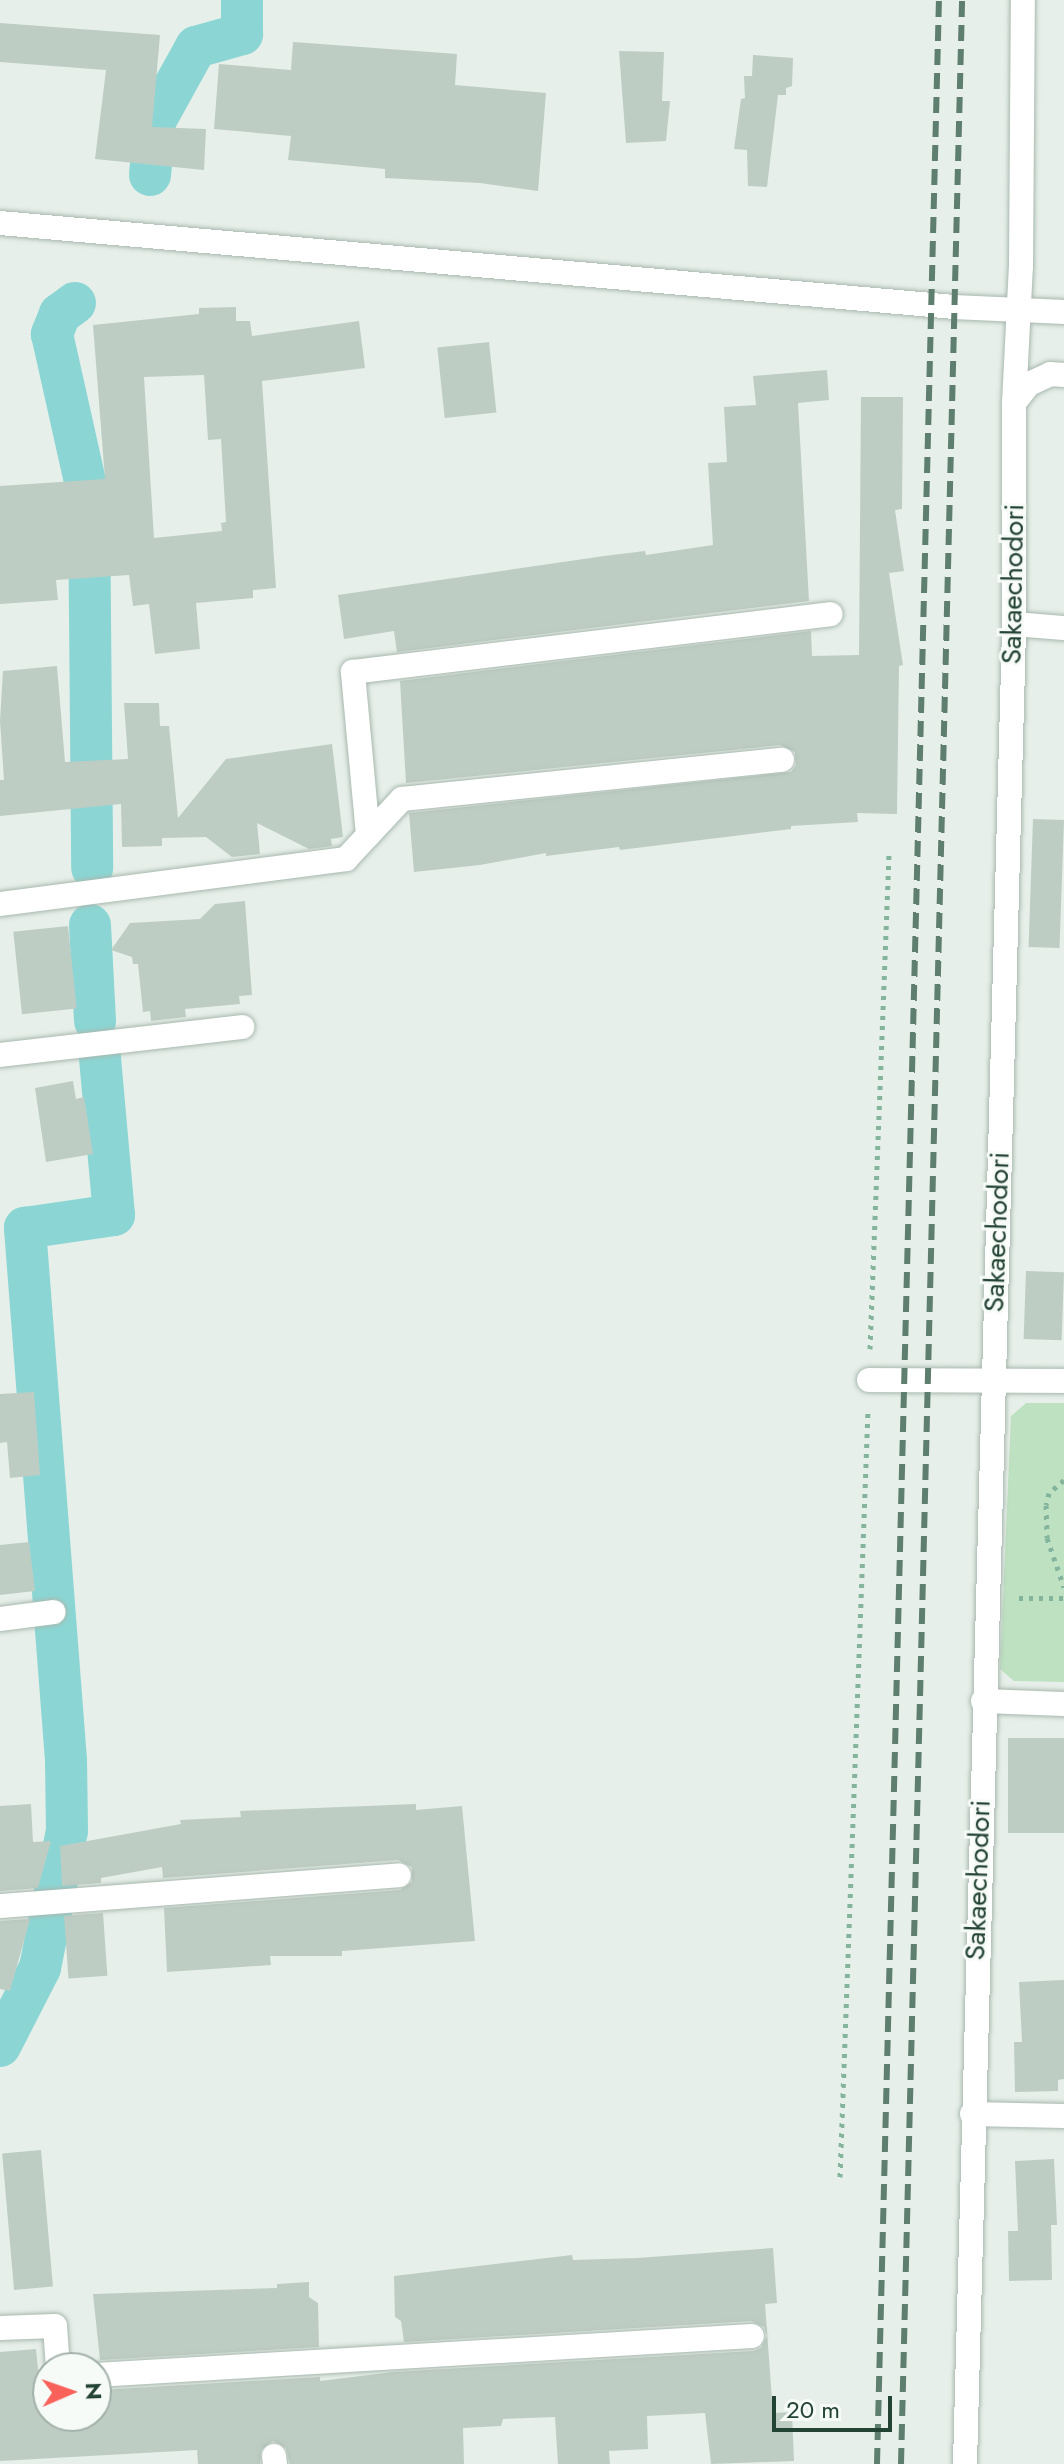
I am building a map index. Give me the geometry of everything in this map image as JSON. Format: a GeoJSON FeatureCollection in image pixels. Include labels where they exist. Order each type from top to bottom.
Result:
{"type":"FeatureCollection","features":[{"type":"Feature","properties":{"kind":"street","name":"Sakaechodori"},"geometry":{"type":"LineString","coordinates":[[965,2464],[1014,624],[1014,403],[1019,311],[1023,0]]}},
{"type":"Feature","properties":{"kind":"street"},"geometry":{"type":"LineString","coordinates":[[0,223],[1019,311],[1064,312]]}},
{"type":"Feature","properties":{"kind":"street"},"geometry":{"type":"LineString","coordinates":[[1014,403],[1029,384],[1050,374],[1064,375]]}},
{"type":"Feature","properties":{"kind":"street"},"geometry":{"type":"LineString","coordinates":[[368,835],[353,672],[830,614]]}},
{"type":"Feature","properties":{"kind":"street"},"geometry":{"type":"LineString","coordinates":[[1014,624],[1064,628]]}},
{"type":"Feature","properties":{"kind":"street"},"geometry":{"type":"LineString","coordinates":[[0,904],[346,859],[402,799],[782,760]]}},
{"type":"Feature","properties":{"kind":"street"},"geometry":{"type":"LineString","coordinates":[[0,1055],[242,1027]]}},
{"type":"Feature","properties":{"kind":"street"},"geometry":{"type":"LineString","coordinates":[[869,1380],[1064,1381]]}},
{"type":"Feature","properties":{"kind":"street"},"geometry":{"type":"LineString","coordinates":[[0,1619],[54,1612]]}},
{"type":"Feature","properties":{"kind":"street"},"geometry":{"type":"LineString","coordinates":[[983,1701],[1064,1704]]}},
{"type":"Feature","properties":{"kind":"street"},"geometry":{"type":"LineString","coordinates":[[0,1906],[399,1875]]}},
{"type":"Feature","properties":{"kind":"street"},"geometry":{"type":"LineString","coordinates":[[972,2114],[1064,2116]]}},
{"type":"Feature","properties":{"kind":"street"},"geometry":{"type":"LineString","coordinates":[[0,2328],[55,2326],[57,2352]]}},
{"type":"Feature","properties":{"kind":"street"},"geometry":{"type":"LineString","coordinates":[[112,2374],[752,2336]]}},
{"type":"Feature","properties":{"kind":"path"},"geometry":{"type":"LineString","coordinates":[[840,2177],[889,853]]}},
{"type":"Feature","properties":{"kind":"path"},"geometry":{"type":"LineString","coordinates":[[1064,1480],[1049,1493],[1046,1505],[1047,1538],[1064,1587]]}},
{"type":"Feature","properties":{"kind":"path"},"geometry":{"type":"LineString","coordinates":[[986,1598],[1064,1598]]}},
{"type":"Feature","properties":{"kind":"green space"},"geometry":{"type":"Polygon","coordinates":[[[1026,1403],[1064,1403],[1064,1682],[1014,1681],[1000,1669],[1011,1416],[1026,1403]]]}},
{"type":"Feature","properties":{"kind":"building"},"geometry":{"type":"Polygon","coordinates":[[[0,23],[160,35],[152,127],[206,129],[204,170],[95,159],[106,70],[0,62],[0,23]]]}},
{"type":"Feature","properties":{"kind":"building"},"geometry":{"type":"Polygon","coordinates":[[[293,42],[457,54],[455,85],[546,93],[538,191],[480,183],[385,178],[385,169],[288,160],[291,136],[214,129],[219,64],[291,70],[293,42]]]}},
{"type":"Feature","properties":{"kind":"building"},"geometry":{"type":"Polygon","coordinates":[[[619,51],[664,52],[662,101],[670,101],[666,141],[626,143],[619,51]]]}},
{"type":"Feature","properties":{"kind":"building"},"geometry":{"type":"Polygon","coordinates":[[[753,55],[793,58],[792,86],[786,88],[786,95],[778,95],[767,187],[748,186],[747,150],[734,149],[741,99],[745,98],[744,76],[752,76],[753,55]]]}},
{"type":"Feature","properties":{"kind":"building"},"geometry":{"type":"Polygon","coordinates":[[[236,307],[236,321],[250,321],[252,336],[359,321],[365,368],[262,381],[276,588],[253,590],[253,598],[196,603],[200,649],[155,654],[149,604],[133,606],[129,575],[56,580],[58,600],[0,604],[0,486],[105,479],[93,325],[199,314],[199,308],[236,307]],[[204,375],[144,377],[154,538],[222,531],[221,523],[226,522],[221,439],[208,440],[204,375]]]}},
{"type":"Feature","properties":{"kind":"building"},"geometry":{"type":"Polygon","coordinates":[[[489,342],[496,413],[445,418],[437,347],[489,342]]]}},
{"type":"Feature","properties":{"kind":"building"},"geometry":{"type":"Polygon","coordinates":[[[827,370],[829,400],[798,403],[809,601],[397,652],[394,631],[344,639],[338,595],[604,556],[645,551],[646,555],[713,545],[708,463],[727,462],[724,407],[756,405],[753,376],[827,370]]]}},
{"type":"Feature","properties":{"kind":"building"},"geometry":{"type":"Polygon","coordinates":[[[861,397],[903,397],[902,509],[895,510],[904,571],[889,573],[903,665],[899,666],[897,814],[857,813],[858,822],[791,826],[791,829],[620,850],[619,847],[546,856],[546,853],[480,865],[414,872],[409,813],[791,772],[796,765],[795,752],[780,745],[406,783],[400,681],[811,631],[812,656],[859,655],[861,397]]]}},
{"type":"Feature","properties":{"kind":"building"},"geometry":{"type":"Polygon","coordinates":[[[57,666],[65,762],[128,759],[124,703],[159,703],[160,726],[169,726],[178,818],[226,759],[332,744],[343,837],[331,839],[332,846],[309,849],[257,823],[260,854],[232,857],[206,837],[162,838],[162,846],[122,847],[121,804],[0,816],[0,780],[4,780],[0,721],[3,671],[57,666]]]}},
{"type":"Feature","properties":{"kind":"building"},"geometry":{"type":"Polygon","coordinates":[[[1033,819],[1064,820],[1060,948],[1029,947],[1033,819]]]}},
{"type":"Feature","properties":{"kind":"building"},"geometry":{"type":"Polygon","coordinates":[[[245,901],[252,995],[239,996],[240,1004],[185,1009],[186,1017],[151,1021],[150,1011],[143,1012],[138,964],[133,964],[132,957],[111,950],[130,923],[200,919],[215,904],[245,901]]]}},
{"type":"Feature","properties":{"kind":"building"},"geometry":{"type":"Polygon","coordinates":[[[68,926],[77,1009],[22,1014],[13,932],[68,926]]]}},
{"type":"Feature","properties":{"kind":"building"},"geometry":{"type":"Polygon","coordinates":[[[73,1081],[76,1099],[84,1097],[93,1154],[46,1162],[35,1088],[73,1081]]]}},
{"type":"Feature","properties":{"kind":"building"},"geometry":{"type":"Polygon","coordinates":[[[1026,1271],[1064,1272],[1062,1340],[1024,1339],[1026,1271]]]}},
{"type":"Feature","properties":{"kind":"building"},"geometry":{"type":"Polygon","coordinates":[[[34,1392],[40,1475],[10,1478],[7,1442],[0,1443],[0,1394],[34,1392]]]}},
{"type":"Feature","properties":{"kind":"building"},"geometry":{"type":"Polygon","coordinates":[[[29,1542],[35,1591],[0,1595],[0,1545],[29,1542]]]}},
{"type":"Feature","properties":{"kind":"building"},"geometry":{"type":"Polygon","coordinates":[[[1008,1738],[1064,1738],[1064,1833],[1008,1833],[1008,1738]]]}},
{"type":"Feature","properties":{"kind":"building"},"geometry":{"type":"Polygon","coordinates":[[[31,1804],[33,1842],[51,1841],[38,1888],[0,1891],[0,1806],[31,1804]]]}},
{"type":"Feature","properties":{"kind":"building"},"geometry":{"type":"Polygon","coordinates":[[[416,1804],[416,1810],[462,1806],[475,1941],[342,1951],[342,1956],[270,1956],[271,1965],[167,1972],[164,1908],[400,1890],[412,1882],[412,1867],[398,1860],[163,1878],[162,1867],[101,1878],[101,1883],[62,1886],[60,1846],[181,1824],[180,1820],[241,1817],[240,1811],[416,1804]]]}},
{"type":"Feature","properties":{"kind":"building"},"geometry":{"type":"Polygon","coordinates":[[[103,1913],[107,1976],[68,1979],[64,1916],[103,1913]]]}},
{"type":"Feature","properties":{"kind":"building"},"geometry":{"type":"Polygon","coordinates":[[[30,1919],[10,1991],[0,1989],[0,1921],[30,1919]]]}},
{"type":"Feature","properties":{"kind":"building"},"geometry":{"type":"Polygon","coordinates":[[[1064,1980],[1064,2079],[1058,2080],[1058,2091],[1015,2092],[1014,2042],[1022,2042],[1019,1982],[1064,1980]]]}},
{"type":"Feature","properties":{"kind":"building"},"geometry":{"type":"Polygon","coordinates":[[[41,2150],[53,2286],[14,2290],[2,2153],[41,2150]]]}},
{"type":"Feature","properties":{"kind":"building"},"geometry":{"type":"Polygon","coordinates":[[[1054,2159],[1057,2225],[1051,2225],[1052,2280],[1009,2281],[1008,2231],[1018,2231],[1015,2161],[1054,2159]]]}},
{"type":"Feature","properties":{"kind":"building"},"geometry":{"type":"Polygon","coordinates":[[[773,2248],[777,2303],[765,2304],[773,2413],[792,2412],[794,2461],[711,2464],[705,2413],[647,2416],[648,2449],[609,2451],[610,2464],[558,2464],[555,2417],[503,2419],[501,2426],[463,2428],[464,2464],[290,2464],[286,2448],[273,2441],[261,2450],[260,2464],[198,2464],[197,2450],[0,2461],[0,2352],[36,2349],[36,2352],[32,2352],[32,2432],[112,2432],[112,2389],[320,2377],[320,2381],[393,2372],[753,2351],[761,2348],[767,2336],[764,2327],[751,2321],[404,2342],[401,2321],[395,2317],[394,2276],[572,2255],[573,2260],[773,2248]]]}},
{"type":"Feature","properties":{"kind":"building"},"geometry":{"type":"Polygon","coordinates":[[[309,2282],[309,2297],[318,2303],[319,2347],[112,2359],[112,2352],[99,2352],[93,2294],[277,2288],[277,2284],[309,2282]]]}},
{"type":"Feature","properties":{"kind":"waterway"},"geometry":{"type":"LineString","coordinates":[[150,175],[155,121],[196,47],[242,34],[242,0]]}},
{"type":"Feature","properties":{"kind":"waterway"},"geometry":{"type":"LineString","coordinates":[[75,303],[60,314],[52,334],[89,500],[92,868]]}},
{"type":"Feature","properties":{"kind":"waterway"},"geometry":{"type":"LineString","coordinates":[[90,925],[95,1021]]}},
{"type":"Feature","properties":{"kind":"waterway"},"geometry":{"type":"LineString","coordinates":[[0,2046],[40,1968],[67,1831],[66,1760],[25,1228],[114,1215],[100,1057]]}},
{"type":"Feature","properties":{"kind":"railway"},"geometry":{"type":"LineString","coordinates":[[877,2464],[939,0]]}},
{"type":"Feature","properties":{"kind":"railway"},"geometry":{"type":"LineString","coordinates":[[901,2464],[962,0]]}}]}
